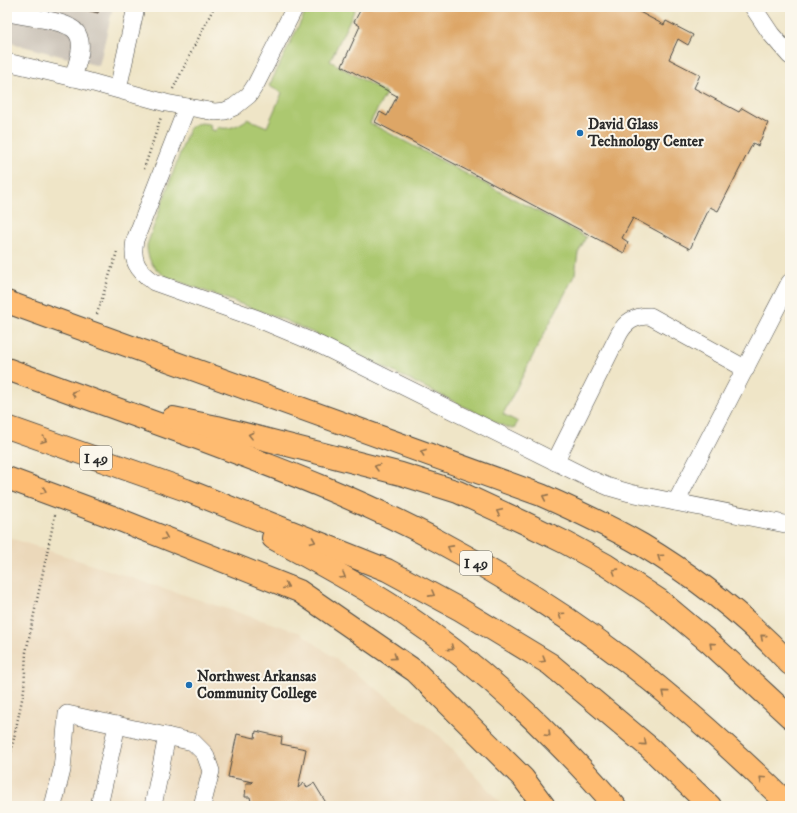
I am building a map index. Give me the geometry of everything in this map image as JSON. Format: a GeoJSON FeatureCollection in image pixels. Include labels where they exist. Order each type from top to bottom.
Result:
{"type":"FeatureCollection","features":[{"type":"Feature","properties":{"kind":"highway"},"geometry":{"type":"LineString","coordinates":[[7,302],[541,495],[575,510],[642,545],[691,578],[767,640],[790,664]]}},
{"type":"Feature","properties":{"kind":"highway","name":"I 49"},"geometry":{"type":"LineString","coordinates":[[7,369],[254,459],[335,492],[437,540],[543,603],[581,628],[627,662],[729,749],[790,806]]}},
{"type":"Feature","properties":{"kind":"highway"},"geometry":{"type":"LineString","coordinates":[[110,406],[217,426],[400,474],[458,492],[566,543],[606,565],[653,596],[709,642],[790,717]]}},
{"type":"Feature","properties":{"kind":"highway","name":"I 49"},"geometry":{"type":"LineString","coordinates":[[7,427],[186,490],[387,570],[473,618],[550,664],[650,748],[710,806]]}},
{"type":"Feature","properties":{"kind":"highway"},"geometry":{"type":"LineString","coordinates":[[7,478],[110,516],[299,591],[416,671],[523,778],[544,806]]}},
{"type":"Feature","properties":{"kind":"highway"},"geometry":{"type":"LineString","coordinates":[[186,490],[360,586],[422,627],[476,668],[533,718],[576,762],[615,806]]}},
{"type":"Feature","properties":{"kind":"street"},"geometry":{"type":"LineString","coordinates":[[118,89],[136,7]]}},
{"type":"Feature","properties":{"kind":"street"},"geometry":{"type":"LineString","coordinates":[[7,62],[118,89],[166,103],[215,112],[225,111],[234,107],[246,98],[256,84],[295,7]]}},
{"type":"Feature","properties":{"kind":"street"},"geometry":{"type":"LineString","coordinates":[[753,7],[771,34],[790,56]]}},
{"type":"Feature","properties":{"kind":"street"},"geometry":{"type":"LineString","coordinates":[[7,13],[59,23],[70,26],[77,32],[80,42],[80,53],[73,78]]}},
{"type":"Feature","properties":{"kind":"street"},"geometry":{"type":"LineString","coordinates":[[186,107],[135,240],[133,252],[134,260],[145,276],[154,282],[258,319],[320,345],[608,487],[790,525]]}},
{"type":"Feature","properties":{"kind":"street"},"geometry":{"type":"LineString","coordinates":[[676,502],[790,282]]}},
{"type":"Feature","properties":{"kind":"street"},"geometry":{"type":"LineString","coordinates":[[555,462],[619,334],[628,321],[650,316],[746,369]]}},
{"type":"Feature","properties":{"kind":"street"},"geometry":{"type":"LineString","coordinates":[[53,806],[62,770],[67,714],[194,742],[205,754],[211,771],[202,806]]}},
{"type":"Feature","properties":{"kind":"street"},"geometry":{"type":"LineString","coordinates":[[98,806],[117,725]]}},
{"type":"Feature","properties":{"kind":"street"},"geometry":{"type":"LineString","coordinates":[[153,806],[166,736]]}},
{"type":"Feature","properties":{"kind":"path"},"geometry":{"type":"LineString","coordinates":[[172,91],[214,7]]}},
{"type":"Feature","properties":{"kind":"path"},"geometry":{"type":"LineString","coordinates":[[7,771],[24,690],[26,652],[55,514]]}},
{"type":"Feature","properties":{"kind":"shaded area"},"geometry":{"type":"Polygon","coordinates":[[[7,7],[113,7],[99,66],[7,42],[7,7]]]}},
{"type":"Feature","properties":{"kind":"shaded area","name":"Northwest Arkansas Community College"},"geometry":{"type":"Polygon","coordinates":[[[7,537],[301,633],[441,737],[503,806],[7,806],[7,537]]]}},
{"type":"Feature","properties":{"kind":"green space"},"geometry":{"type":"Polygon","coordinates":[[[308,7],[356,7],[330,61],[386,93],[370,123],[586,237],[578,253],[575,274],[503,414],[518,422],[514,428],[508,428],[318,335],[282,319],[169,278],[156,269],[150,261],[147,245],[188,131],[196,124],[204,123],[211,125],[210,129],[215,131],[218,127],[230,128],[248,119],[267,127],[282,93],[269,86],[308,7]]]}},
{"type":"Feature","properties":{"kind":"building"},"geometry":{"type":"Polygon","coordinates":[[[75,7],[99,7],[98,13],[75,7]]]}},
{"type":"Feature","properties":{"kind":"building","name":"David Glass Technology Center"},"geometry":{"type":"Polygon","coordinates":[[[362,7],[630,7],[664,25],[666,21],[693,35],[688,45],[678,39],[669,59],[700,75],[694,88],[739,112],[742,108],[768,123],[758,146],[753,143],[718,211],[710,207],[690,249],[633,218],[622,238],[628,242],[624,253],[375,122],[380,112],[387,116],[397,96],[342,66],[360,26],[354,22],[362,7]]]}},
{"type":"Feature","properties":{"kind":"building"},"geometry":{"type":"Polygon","coordinates":[[[256,731],[282,737],[281,744],[306,749],[298,788],[304,783],[307,787],[314,783],[328,806],[252,806],[250,797],[245,797],[246,783],[253,782],[228,777],[237,734],[255,738],[256,731]]]}},
{"type":"Feature","properties":{"kind":"place","name":"David Glass Technology Center"},"geometry":{"type":"Point","coordinates":[580,133]}},
{"type":"Feature","properties":{"kind":"place","name":"Northwest Arkansas Community College"},"geometry":{"type":"Point","coordinates":[189,685]}}]}
